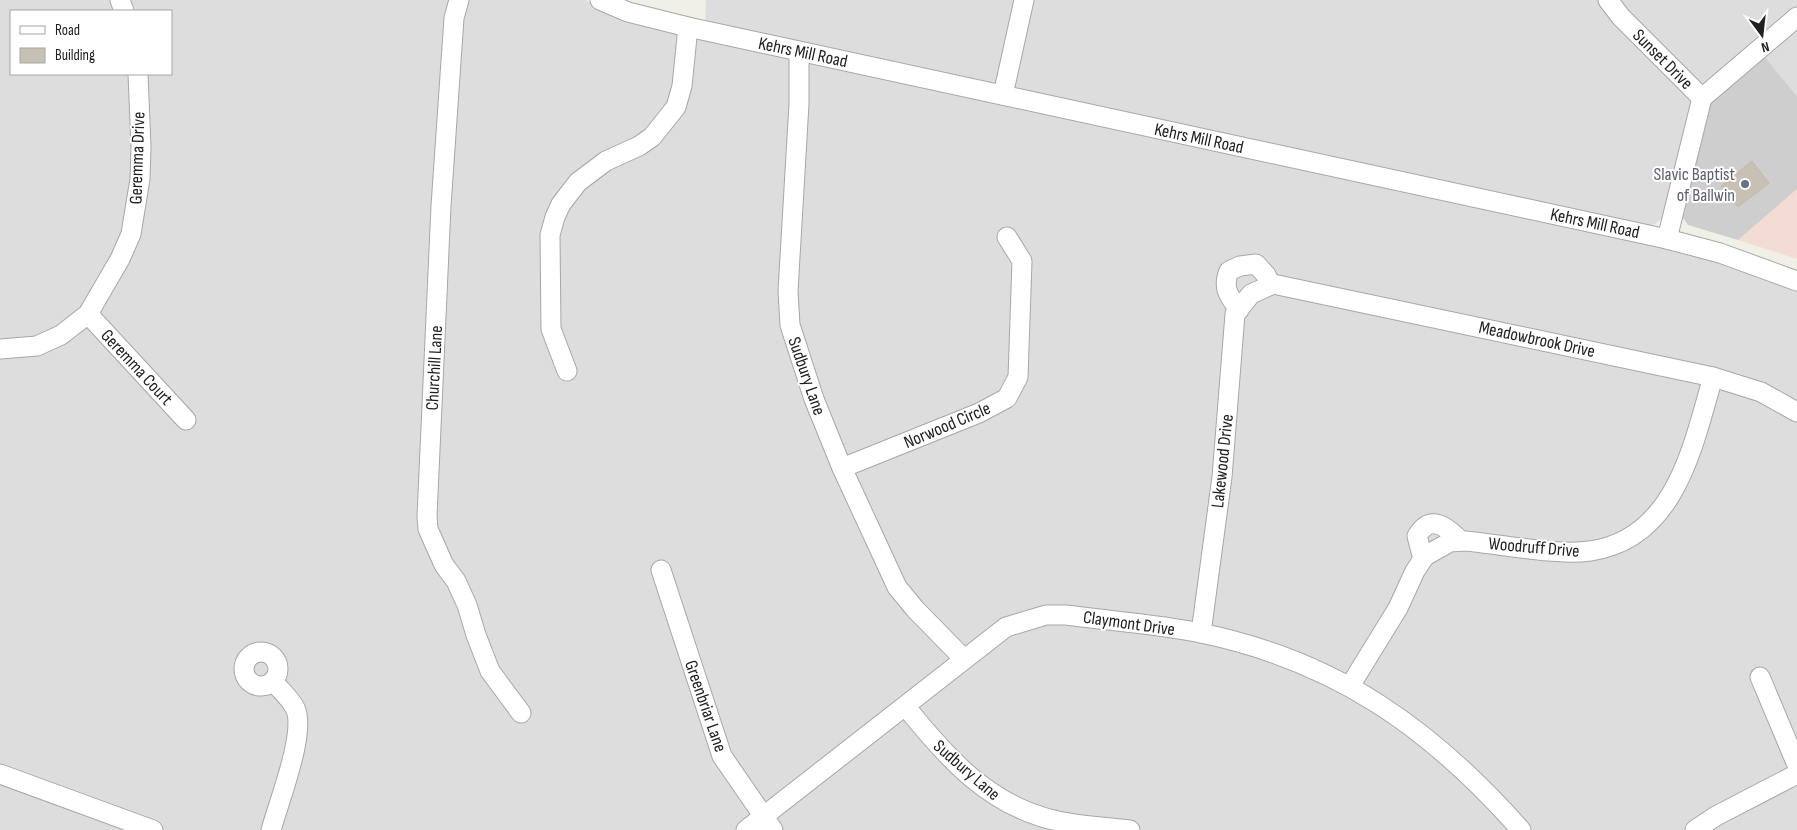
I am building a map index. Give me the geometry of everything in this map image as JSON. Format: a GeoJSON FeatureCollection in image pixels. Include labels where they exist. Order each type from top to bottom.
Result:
{"type":"FeatureCollection","features":[{"type":"Feature","properties":{"kind":"street","name":"Churchill Lane"},"geometry":{"type":"LineString","coordinates":[[459,0],[454,18],[442,206],[427,516],[428,529],[444,565],[456,581],[467,605],[490,671],[521,713]]}},
{"type":"Feature","properties":{"kind":"street","name":"Kehrs Mill Road"},"geometry":{"type":"LineString","coordinates":[[600,0],[628,12],[688,27],[1667,239],[1720,253],[1797,281]]}},
{"type":"Feature","properties":{"kind":"street"},"geometry":{"type":"LineString","coordinates":[[1003,95],[1024,0]]}},
{"type":"Feature","properties":{"kind":"street","name":"Sunset Drive"},"geometry":{"type":"LineString","coordinates":[[1608,0],[1622,17],[1702,98],[1667,239]]}},
{"type":"Feature","properties":{"kind":"street"},"geometry":{"type":"LineString","coordinates":[[1702,98],[1797,17]]}},
{"type":"Feature","properties":{"kind":"street"},"geometry":{"type":"LineString","coordinates":[[567,371],[551,329],[550,236],[555,217],[561,204],[578,182],[606,162],[640,146],[652,137],[676,107],[682,86],[688,27]]}},
{"type":"Feature","properties":{"kind":"street","name":"Sudbury Lane"},"geometry":{"type":"LineString","coordinates":[[800,52],[799,104],[788,291],[790,325],[814,399],[842,468],[897,587],[915,609],[964,659]]}},
{"type":"Feature","properties":{"kind":"street","name":"Geremma Drive"},"geometry":{"type":"LineString","coordinates":[[0,349],[37,346],[61,335],[88,314],[120,259],[133,225],[140,179],[141,147],[138,75]]}},
{"type":"Feature","properties":{"kind":"street","name":"Norwood Circle"},"geometry":{"type":"LineString","coordinates":[[842,468],[979,413],[1007,398],[1018,377],[1022,261],[1007,237]]}},
{"type":"Feature","properties":{"kind":"street"},"geometry":{"type":"LineString","coordinates":[[1238,310],[1226,291],[1226,280],[1229,271],[1240,266],[1256,264],[1266,275],[1271,285]]}},
{"type":"Feature","properties":{"kind":"street","name":"Meadowbrook Drive"},"geometry":{"type":"LineString","coordinates":[[1251,294],[1271,285],[1285,285],[1713,377],[1761,392],[1797,412]]}},
{"type":"Feature","properties":{"kind":"street","name":"Lakewood Drive"},"geometry":{"type":"LineString","coordinates":[[1201,633],[1222,477],[1235,314],[1251,294]]}},
{"type":"Feature","properties":{"kind":"street","name":"Geremma Court"},"geometry":{"type":"LineString","coordinates":[[88,314],[186,420]]}},
{"type":"Feature","properties":{"kind":"street","name":"Woodruff Drive"},"geometry":{"type":"LineString","coordinates":[[1350,686],[1398,608],[1415,571],[1423,559],[1450,542],[1460,541],[1567,552],[1589,551],[1611,546],[1632,535],[1666,505],[1677,486],[1687,463],[1713,377]]}},
{"type":"Feature","properties":{"kind":"street"},"geometry":{"type":"LineString","coordinates":[[1423,559],[1417,536],[1422,528],[1431,523],[1443,526],[1460,541]]}},
{"type":"Feature","properties":{"kind":"street","name":"Greenbriar Lane"},"geometry":{"type":"LineString","coordinates":[[661,570],[722,756],[768,823]]}},
{"type":"Feature","properties":{"kind":"street","name":"Claymont Drive"},"geometry":{"type":"LineString","coordinates":[[746,830],[768,823],[964,659],[1006,627],[1046,616],[1066,614],[1201,633],[1268,650],[1301,662],[1350,686],[1396,714],[1428,737],[1492,797],[1520,830]]}},
{"type":"Feature","properties":{"kind":"street"},"geometry":{"type":"LineString","coordinates":[[1760,677],[1797,765]]}},
{"type":"Feature","properties":{"kind":"street"},"geometry":{"type":"LineString","coordinates":[[271,830],[295,747],[298,720],[296,710],[273,681]]}},
{"type":"Feature","properties":{"kind":"street","name":"Sudbury Lane"},"geometry":{"type":"LineString","coordinates":[[906,707],[953,762],[996,797],[1037,816],[1059,821],[1130,830]]}},
{"type":"Feature","properties":{"kind":"street"},"geometry":{"type":"LineString","coordinates":[[0,774],[153,830]]}},
{"type":"Feature","properties":{"kind":"street"},"geometry":{"type":"LineString","coordinates":[[1695,830],[1716,816],[1797,774]]}},
{"type":"Feature","properties":{"kind":"shaded area"},"geometry":{"type":"Polygon","coordinates":[[[0,0],[585,0],[612,14],[1667,249],[1736,266],[1797,290],[1797,830],[0,830],[0,0]]]}},
{"type":"Feature","properties":{"kind":"shaded area"},"geometry":{"type":"Polygon","coordinates":[[[706,0],[1797,0],[1797,96],[1764,56],[1705,113],[1683,218],[1666,215],[1651,227],[705,23],[706,0]]]}},
{"type":"Feature","properties":{"kind":"shaded area"},"geometry":{"type":"Polygon","coordinates":[[[1764,56],[1797,96],[1797,189],[1738,240],[1688,225],[1683,218],[1705,113],[1710,100],[1764,56]]]}},
{"type":"Feature","properties":{"kind":"shaded area"},"geometry":{"type":"Polygon","coordinates":[[[1797,189],[1797,259],[1738,240],[1797,189]]]}},
{"type":"Feature","properties":{"kind":"building","name":"Slavic Baptist of Ballwin"},"geometry":{"type":"Polygon","coordinates":[[[1752,161],[1769,183],[1738,207],[1721,186],[1752,161]]]}},
{"type":"Feature","properties":{"kind":"place","name":"Slavic Baptist of Ballwin"},"geometry":{"type":"Point","coordinates":[1745,184]}}]}
